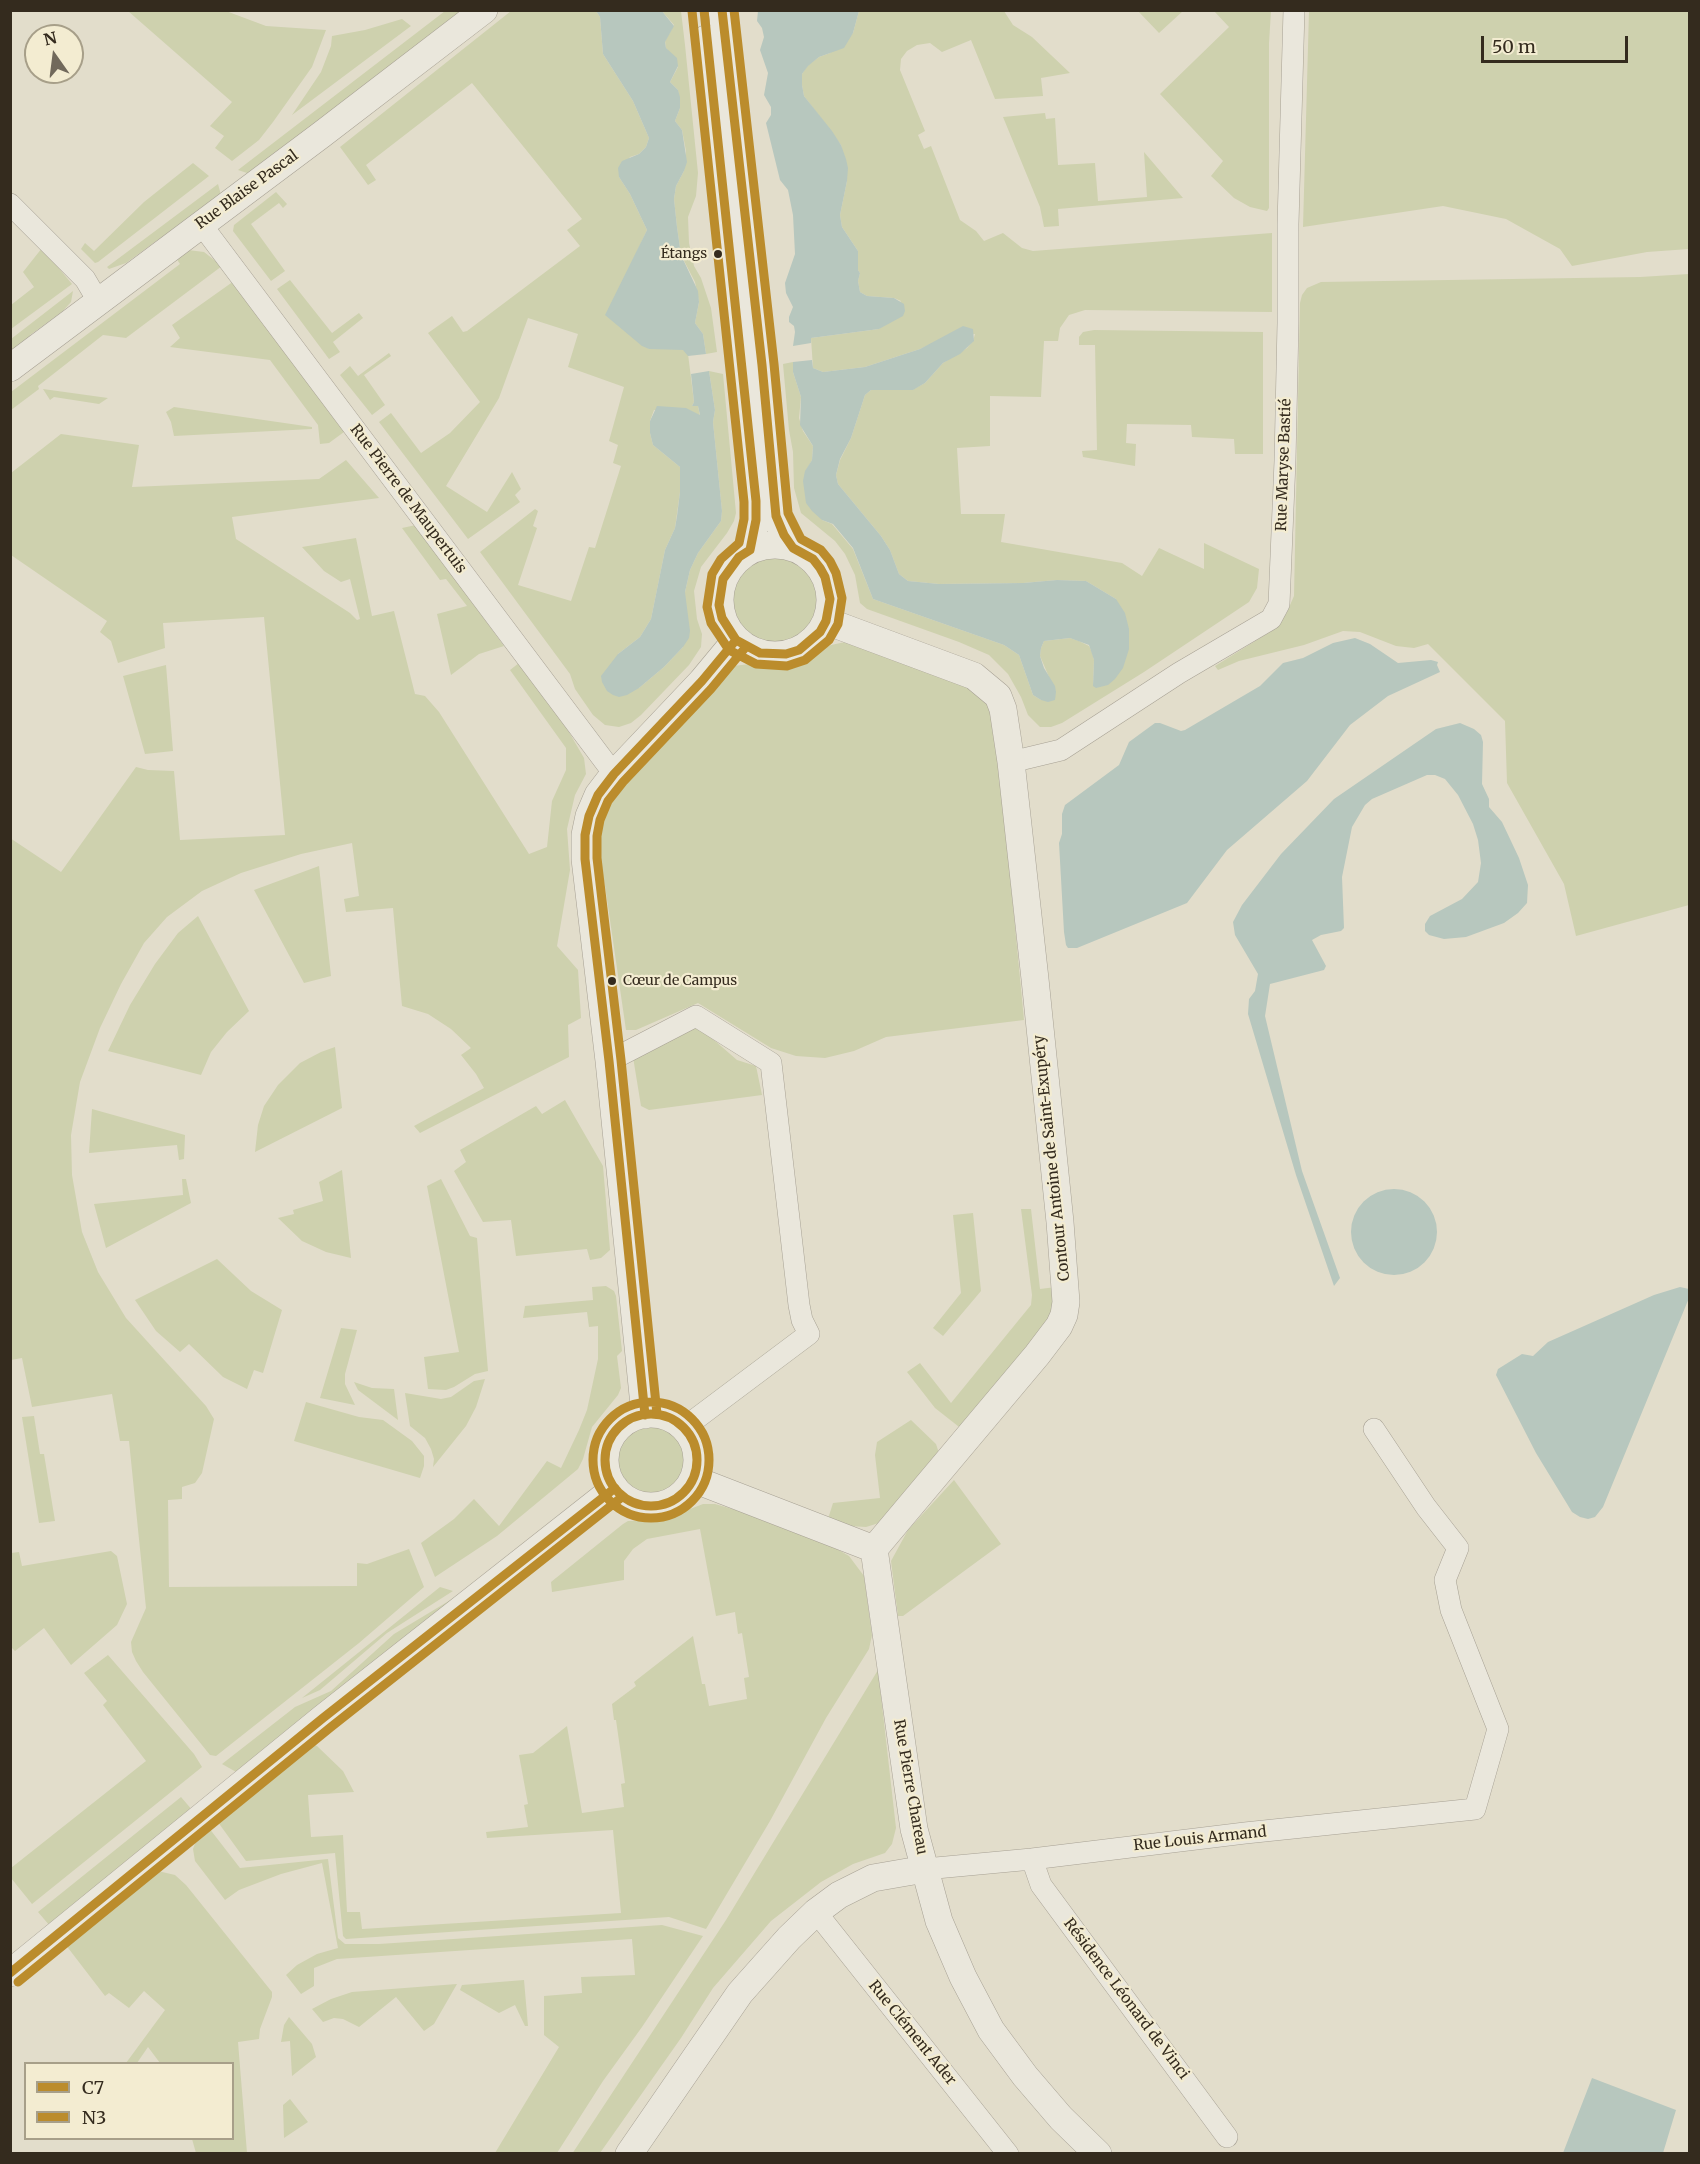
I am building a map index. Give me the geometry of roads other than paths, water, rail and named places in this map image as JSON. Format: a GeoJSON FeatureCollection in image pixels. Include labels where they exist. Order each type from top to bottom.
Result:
{"type":"FeatureCollection","features":[{"type":"Feature","properties":{"kind":"street","name":"Rue Blaise Pascal"},"geometry":{"type":"LineString","coordinates":[[10,368],[484,10]]}},
{"type":"Feature","properties":{"kind":"street"},"geometry":{"type":"LineString","coordinates":[[704,10],[756,501],[756,520],[750,550]]}},
{"type":"Feature","properties":{"kind":"street"},"geometry":{"type":"LineString","coordinates":[[722,10],[762,365],[773,499],[776,516],[784,535],[793,548]]}},
{"type":"Feature","properties":{"kind":"street","name":"Rue Maryse Bastié"},"geometry":{"type":"LineString","coordinates":[[1011,762],[1061,750],[1179,673],[1271,619],[1279,604],[1285,461],[1294,10]]}},
{"type":"Feature","properties":{"kind":"street"},"geometry":{"type":"LineString","coordinates":[[10,204],[85,279],[98,301]]}},
{"type":"Feature","properties":{"kind":"street","name":"Rue Pierre de Maupertuis"},"geometry":{"type":"LineString","coordinates":[[201,224],[614,774]]}},
{"type":"Feature","properties":{"kind":"street"},"geometry":{"type":"LineString","coordinates":[[771,544],[793,548],[813,559],[825,577],[830,599],[826,621],[820,632],[810,642],[786,654],[760,653],[747,648],[736,640],[722,618],[719,605],[720,592],[730,567],[750,550],[771,544]]}},
{"type":"Feature","properties":{"kind":"street","name":"Contour Antoine de Saint-Exupéry"},"geometry":{"type":"LineString","coordinates":[[826,621],[974,676],[998,696],[1003,709],[1011,762],[1060,1222],[1066,1302],[1059,1326],[874,1549]]}},
{"type":"Feature","properties":{"kind":"street"},"geometry":{"type":"LineString","coordinates":[[645,1414],[609,1061],[585,859],[585,835],[589,816],[598,795],[614,774],[702,681],[736,640]]}},
{"type":"Feature","properties":{"kind":"street"},"geometry":{"type":"LineString","coordinates":[[617,1057],[696,1016],[771,1063],[802,1320],[809,1335],[685,1427]]}},
{"type":"Feature","properties":{"kind":"street"},"geometry":{"type":"LineString","coordinates":[[645,1414],[658,1414],[685,1427],[694,1443],[697,1467],[693,1479],[678,1497],[668,1503],[645,1505],[633,1502],[615,1488],[609,1478],[606,1454],[615,1432],[623,1423],[645,1414]]}},
{"type":"Feature","properties":{"kind":"street","name":"Rue Louis Armand"},"geometry":{"type":"LineString","coordinates":[[925,1869],[1475,1809],[1498,1729],[1451,1611],[1445,1580],[1458,1548],[1426,1507],[1374,1429]]}},
{"type":"Feature","properties":{"kind":"street"},"geometry":{"type":"LineString","coordinates":[[693,1479],[874,1549]]}},
{"type":"Feature","properties":{"kind":"street"},"geometry":{"type":"LineString","coordinates":[[10,1973],[323,1718],[615,1488]]}},
{"type":"Feature","properties":{"kind":"street","name":"Rue Pierre Chareau"},"geometry":{"type":"LineString","coordinates":[[874,1549],[914,1828],[939,1921],[963,1977],[991,2030],[1061,2118],[1098,2154]]}},
{"type":"Feature","properties":{"kind":"street","name":"Résidence Léonard de Vinci"},"geometry":{"type":"LineString","coordinates":[[1032,1859],[1041,1885],[1227,2137]]}},
{"type":"Feature","properties":{"kind":"street"},"geometry":{"type":"LineString","coordinates":[[630,2154],[740,1993],[789,1938],[816,1912],[839,1895],[873,1878],[925,1869]]}},
{"type":"Feature","properties":{"kind":"street","name":"Rue Clément Ader"},"geometry":{"type":"LineString","coordinates":[[816,1912],[1008,2154]]}},
{"type":"Feature","properties":{"kind":"place","name":"Étangs"},"geometry":{"type":"Point","coordinates":[718,254]}},
{"type":"Feature","properties":{"kind":"place","name":"Cœur de Campus"},"geometry":{"type":"Point","coordinates":[612,981]}}]}
